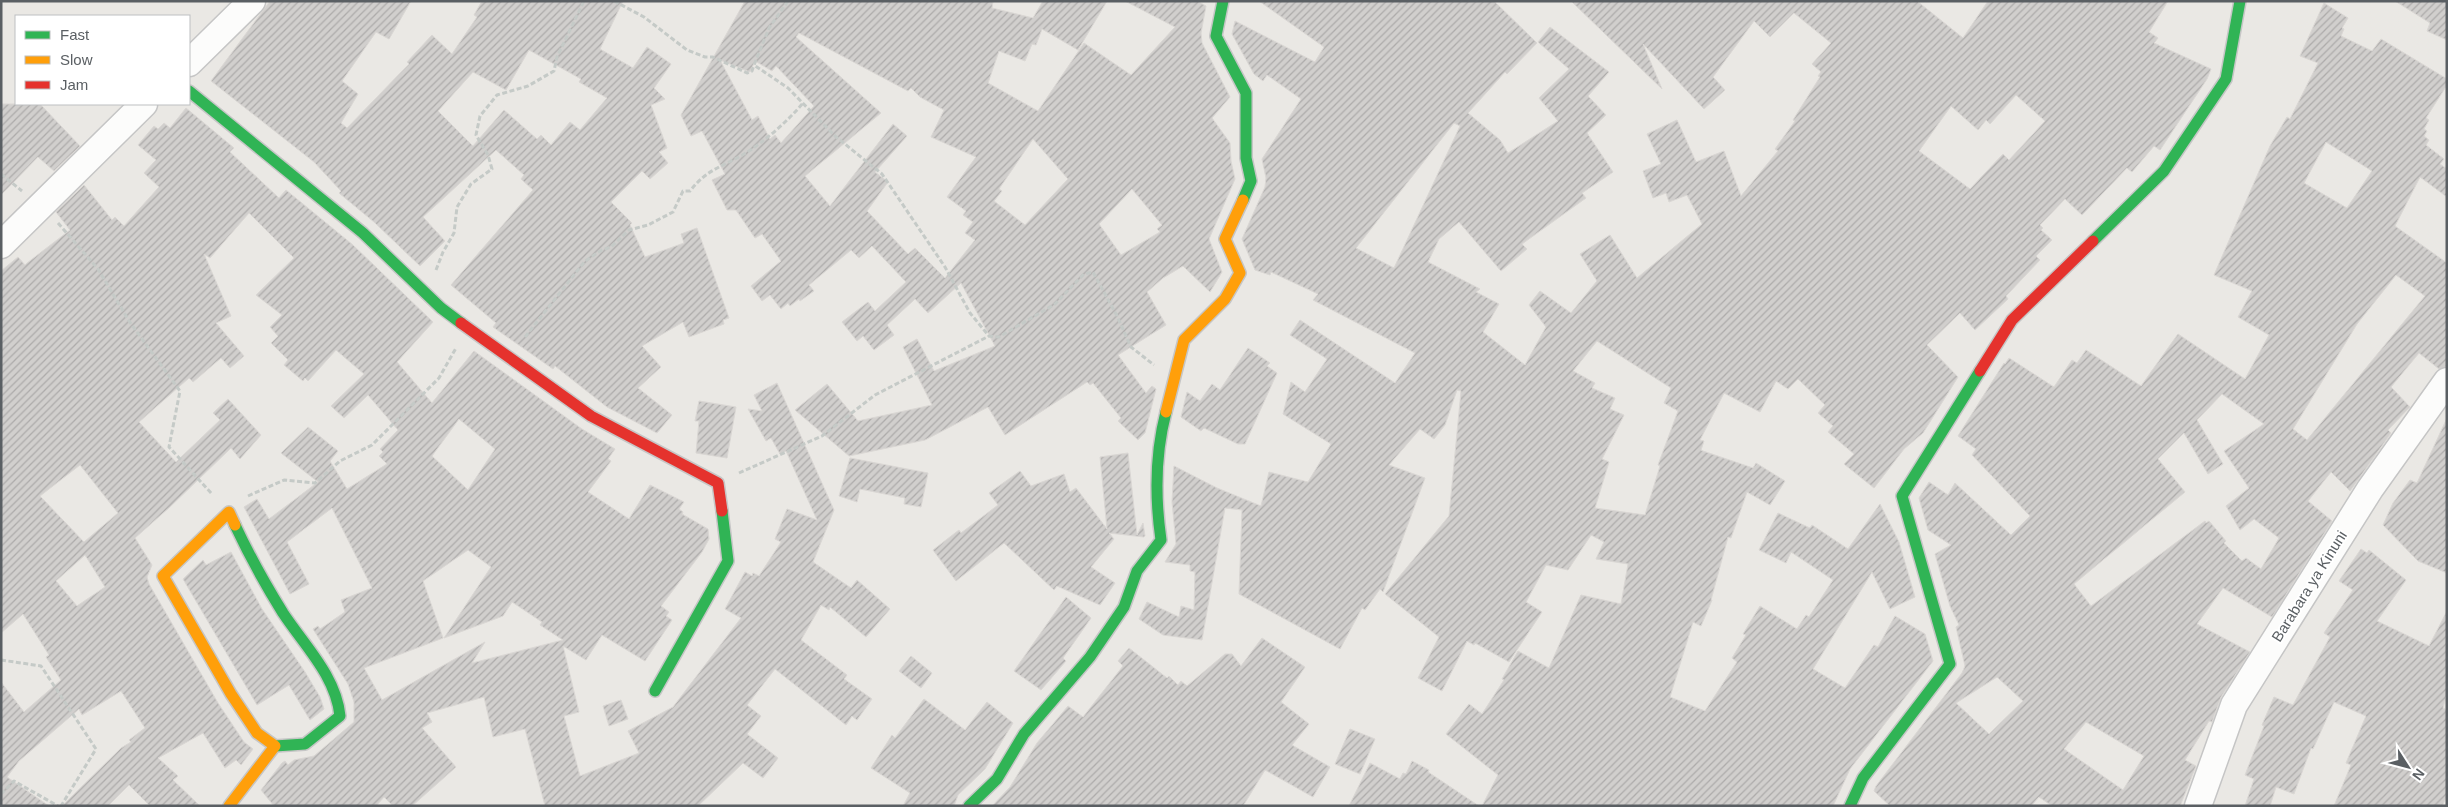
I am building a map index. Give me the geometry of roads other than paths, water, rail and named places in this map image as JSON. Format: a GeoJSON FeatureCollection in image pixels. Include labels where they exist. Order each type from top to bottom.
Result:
{"type":"FeatureCollection","features":[{"type":"Feature","properties":{"kind":"street"},"geometry":{"type":"LineString","coordinates":[[190,62],[252,1]]}},
{"type":"Feature","properties":{"kind":"street"},"geometry":{"type":"LineString","coordinates":[[969,806],[997,779],[1024,734],[1090,657],[1124,607],[1137,571],[1161,540],[1156,503],[1161,432],[1184,340],[1225,299],[1240,273],[1225,240],[1251,181],[1246,158],[1246,93],[1216,36],[1224,1]]}},
{"type":"Feature","properties":{"kind":"street"},"geometry":{"type":"LineString","coordinates":[[1850,806],[1863,778],[1950,664],[1902,496],[2012,320],[2164,171],[2226,79],[2240,1]]}},
{"type":"Feature","properties":{"kind":"street"},"geometry":{"type":"LineString","coordinates":[[190,92],[363,233],[440,308],[592,416],[718,483],[728,561],[655,692]]}},
{"type":"Feature","properties":{"kind":"street"},"geometry":{"type":"LineString","coordinates":[[1,245],[143,105]]}},
{"type":"Feature","properties":{"kind":"street","name":"Barabara ya Kinuni"},"geometry":{"type":"LineString","coordinates":[[2198,806],[2234,704],[2370,489],[2447,381]]}},
{"type":"Feature","properties":{"kind":"street"},"geometry":{"type":"LineString","coordinates":[[229,806],[275,746],[305,744],[340,716],[340,708],[323,670],[283,613],[244,546],[229,512],[163,576],[231,694],[257,733],[275,746]]}}]}
